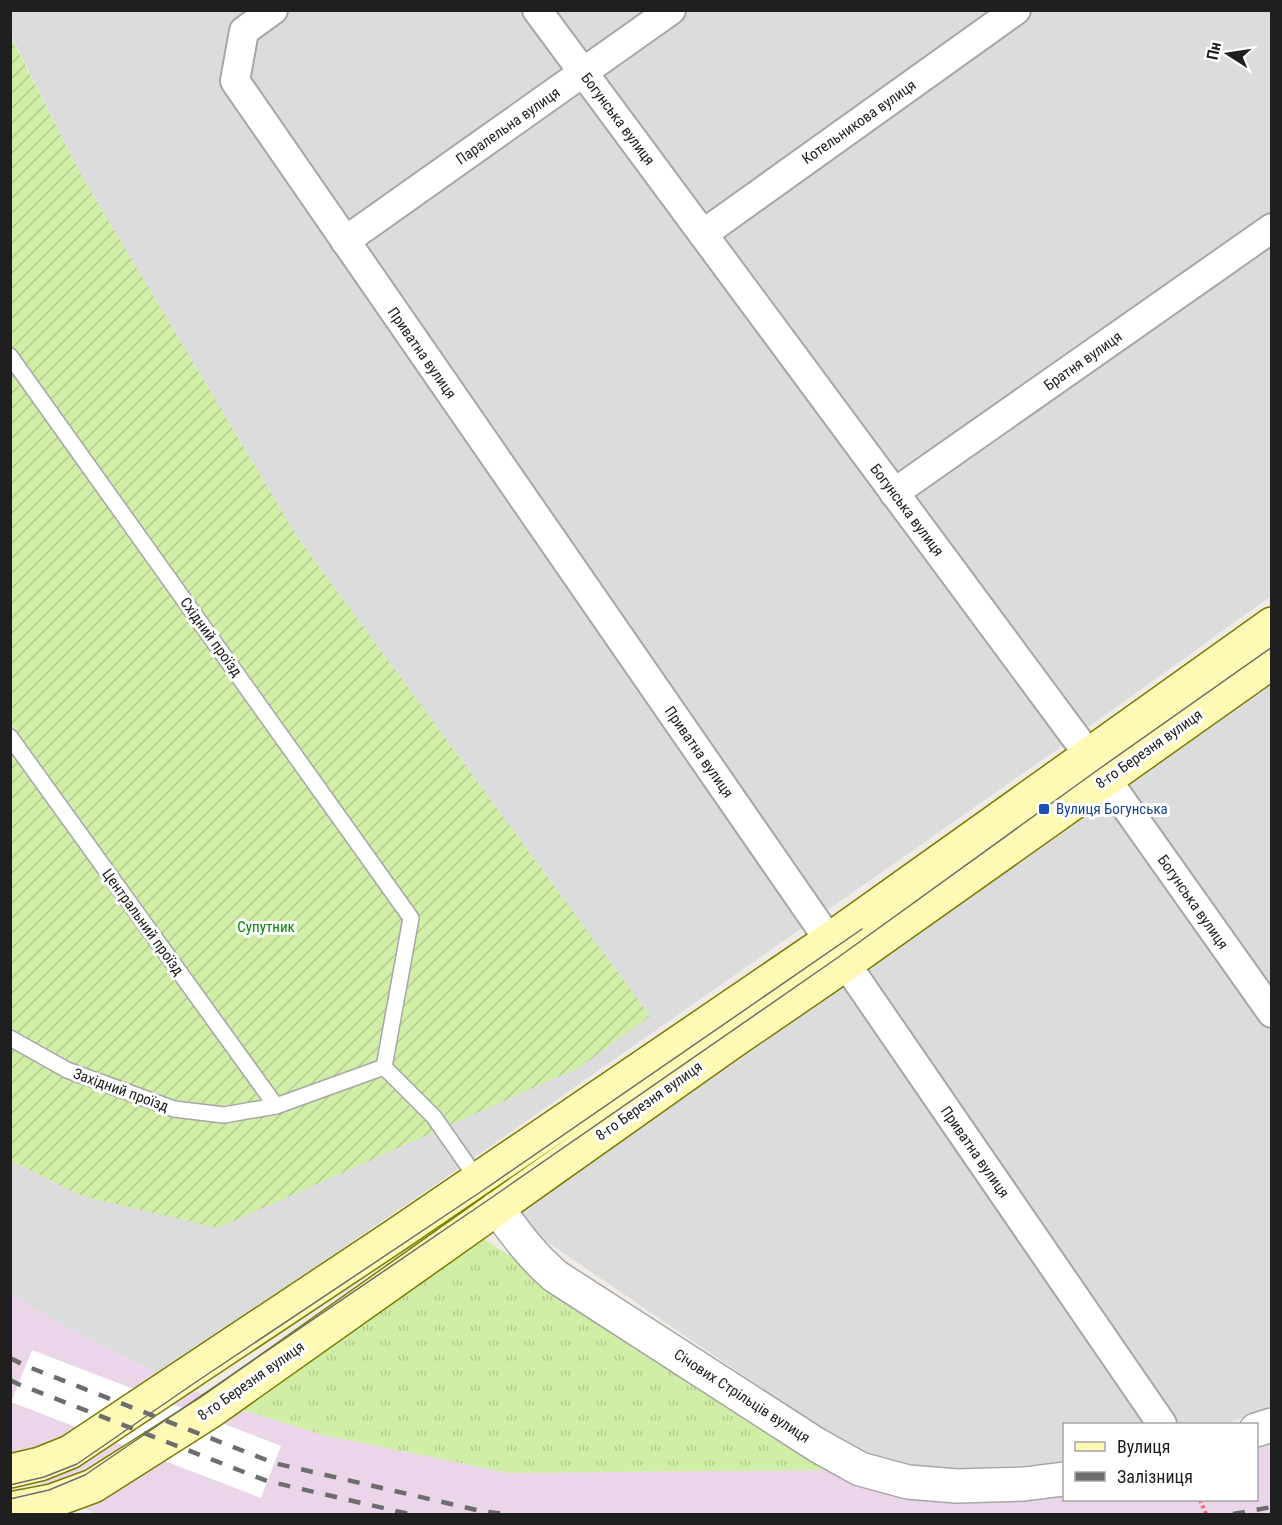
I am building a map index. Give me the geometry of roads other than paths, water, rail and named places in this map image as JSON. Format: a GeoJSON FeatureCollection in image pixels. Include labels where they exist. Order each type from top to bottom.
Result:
{"type":"FeatureCollection","features":[{"type":"Feature","properties":{"kind":"main road","name":"8-го Березня вулиця"},"geometry":{"type":"LineString","coordinates":[[10,1471],[40,1464],[70,1452],[478,1180],[838,952],[1097,767],[1272,624]]}},
{"type":"Feature","properties":{"kind":"main road","name":"8-го Березня вулиця"},"geometry":{"type":"LineString","coordinates":[[1097,767],[1272,662]]}},
{"type":"Feature","properties":{"kind":"main road","name":"8-го Березня вулиця"},"geometry":{"type":"LineString","coordinates":[[10,1509],[52,1501],[93,1486],[211,1411],[729,1044],[838,952]]}},
{"type":"Feature","properties":{"kind":"main road","name":"Січових Стрільців вулиця"},"geometry":{"type":"LineString","coordinates":[[478,1180],[497,1208]]}},
{"type":"Feature","properties":{"kind":"street","name":"Приватна вулиця"},"geometry":{"type":"LineString","coordinates":[[273,10],[244,31],[235,81],[838,952],[1161,1423]]}},
{"type":"Feature","properties":{"kind":"street","name":"Богунська вулиця"},"geometry":{"type":"LineString","coordinates":[[537,10],[1097,767],[1272,1013]]}},
{"type":"Feature","properties":{"kind":"street","name":"Паралельна вулиця"},"geometry":{"type":"LineString","coordinates":[[345,241],[671,10]]}},
{"type":"Feature","properties":{"kind":"street","name":"Котельникова вулиця"},"geometry":{"type":"LineString","coordinates":[[703,234],[1016,10]]}},
{"type":"Feature","properties":{"kind":"street","name":"Братня вулиця"},"geometry":{"type":"LineString","coordinates":[[894,493],[1272,228]]}},
{"type":"Feature","properties":{"kind":"street","name":"Січових Стрільців вулиця"},"geometry":{"type":"LineString","coordinates":[[497,1208],[523,1244],[555,1276],[817,1445],[860,1468],[908,1482],[957,1486],[1024,1484],[1063,1479]]}},
{"type":"Feature","properties":{"kind":"lane","name":"Східний проїзд"},"geometry":{"type":"LineString","coordinates":[[10,356],[411,918],[384,1067]]}},
{"type":"Feature","properties":{"kind":"lane","name":"Центральний проїзд"},"geometry":{"type":"LineString","coordinates":[[10,737],[276,1106]]}},
{"type":"Feature","properties":{"kind":"lane","name":"Західний проїзд"},"geometry":{"type":"LineString","coordinates":[[10,1038],[68,1070],[174,1109],[224,1115],[276,1106],[384,1067]]}},
{"type":"Feature","properties":{"kind":"lane"},"geometry":{"type":"LineString","coordinates":[[384,1067],[434,1117],[478,1180]]}},
{"type":"Feature","properties":{"kind":"tram line"},"geometry":{"type":"LineString","coordinates":[[10,1499],[49,1490],[85,1475],[840,956],[1272,647]]}},
{"type":"Feature","properties":{"kind":"tram line"},"geometry":{"type":"LineString","coordinates":[[10,1485],[44,1477],[77,1464],[485,1189],[862,929]]}},
{"type":"Feature","properties":{"kind":"railway"},"geometry":{"type":"LineString","coordinates":[[10,1358],[274,1463],[481,1511],[505,1514]]}},
{"type":"Feature","properties":{"kind":"railway"},"geometry":{"type":"LineString","coordinates":[[10,1380],[267,1481],[409,1514]]}},
{"type":"Feature","properties":{"kind":"railway"},"geometry":{"type":"LineString","coordinates":[[1233,1514],[1272,1507]]}},
{"type":"Feature","properties":{"kind":"place","name":"Вулиця Богунська"},"geometry":{"type":"Point","coordinates":[1044,809]}},
{"type":"Feature","properties":{"kind":"park label","name":"Супутник"},"geometry":{"type":"Point","coordinates":[266,927]}}]}
